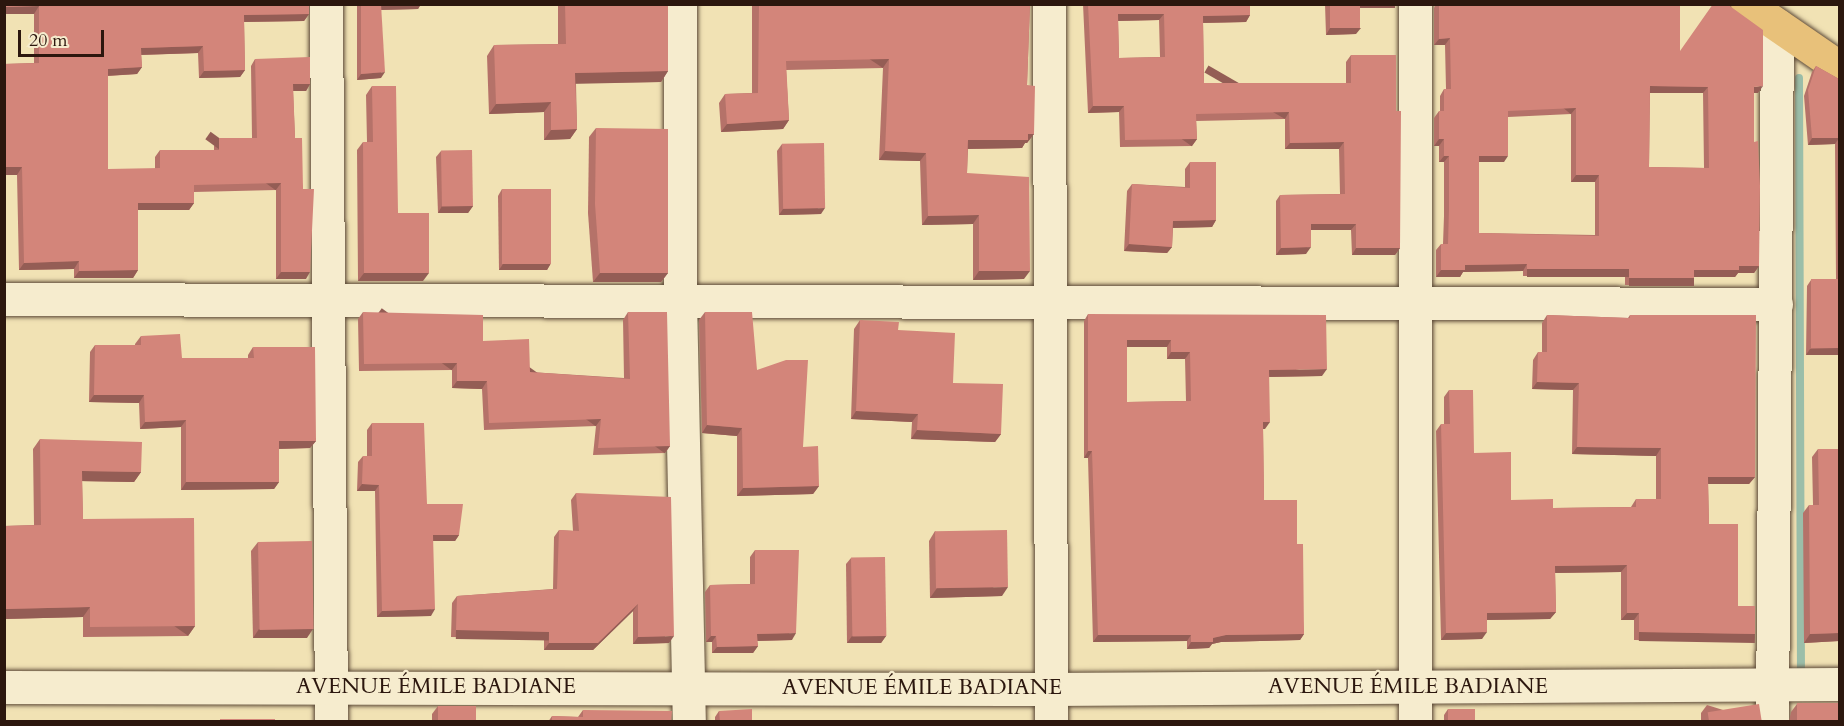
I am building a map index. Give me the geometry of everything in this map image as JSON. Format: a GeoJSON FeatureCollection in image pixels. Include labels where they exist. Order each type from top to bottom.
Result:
{"type":"FeatureCollection","features":[{"type":"Feature","properties":{"kind":"main road"},"geometry":{"type":"LineString","coordinates":[[1747,4],[1839,68]]}},
{"type":"Feature","properties":{"kind":"street"},"geometry":{"type":"LineString","coordinates":[[326,4],[331,722]]}},
{"type":"Feature","properties":{"kind":"street"},"geometry":{"type":"LineString","coordinates":[[680,4],[680,299],[688,722]]}},
{"type":"Feature","properties":{"kind":"street"},"geometry":{"type":"LineString","coordinates":[[1049,4],[1047,299],[1051,722]]}},
{"type":"Feature","properties":{"kind":"street"},"geometry":{"type":"LineString","coordinates":[[1415,4],[1417,305],[1415,722]]}},
{"type":"Feature","properties":{"kind":"street"},"geometry":{"type":"LineString","coordinates":[[1772,722],[1777,25]]}},
{"type":"Feature","properties":{"kind":"street"},"geometry":{"type":"LineString","coordinates":[[4,299],[1047,299],[1417,305],[1776,304]]}},
{"type":"Feature","properties":{"kind":"street","name":"AVENUE ÉMILE BADIANE"},"geometry":{"type":"LineString","coordinates":[[4,687],[1051,689],[1839,684]]}},
{"type":"Feature","properties":{"kind":"building"},"geometry":{"type":"Polygon","coordinates":[[[4,4],[309,4],[309,14],[244,15],[245,70],[204,71],[203,46],[141,48],[142,67],[108,69],[108,169],[160,168],[160,150],[219,150],[219,138],[257,138],[255,59],[310,57],[310,84],[293,84],[295,138],[302,138],[303,189],[314,189],[310,272],[281,272],[281,183],[194,185],[194,203],[138,203],[138,270],[79,271],[79,261],[24,263],[22,167],[5,167],[4,64],[39,63],[39,6],[4,7],[4,4]]]}},
{"type":"Feature","properties":{"kind":"building"},"geometry":{"type":"Polygon","coordinates":[[[361,4],[381,4],[385,72],[361,74],[361,4]]]}},
{"type":"Feature","properties":{"kind":"building"},"geometry":{"type":"Polygon","coordinates":[[[565,4],[668,4],[668,71],[575,73],[577,129],[551,130],[551,102],[496,104],[494,45],[566,44],[565,4]]]}},
{"type":"Feature","properties":{"kind":"building"},"geometry":{"type":"Polygon","coordinates":[[[759,4],[1030,4],[1027,85],[1035,86],[1034,134],[1028,134],[1028,140],[968,140],[967,173],[1029,177],[1030,271],[979,271],[979,215],[928,216],[926,153],[885,151],[889,59],[786,61],[789,120],[727,124],[725,94],[758,93],[759,4]]]}},
{"type":"Feature","properties":{"kind":"building"},"geometry":{"type":"Polygon","coordinates":[[[1088,4],[1250,4],[1250,15],[1203,16],[1204,83],[1351,83],[1351,55],[1396,55],[1396,111],[1401,111],[1400,248],[1356,248],[1356,224],[1311,224],[1311,247],[1281,248],[1280,195],[1345,194],[1344,142],[1290,143],[1289,112],[1196,114],[1197,139],[1125,140],[1124,106],[1093,106],[1088,4]],[[1118,14],[1119,58],[1165,57],[1164,14],[1118,14]]]}},
{"type":"Feature","properties":{"kind":"building"},"geometry":{"type":"Polygon","coordinates":[[[1330,4],[1360,4],[1360,28],[1330,28],[1330,4]]]}},
{"type":"Feature","properties":{"kind":"building"},"geometry":{"type":"Polygon","coordinates":[[[1439,4],[1680,4],[1680,51],[1713,4],[1727,4],[1763,30],[1763,86],[1754,87],[1754,142],[1758,141],[1760,186],[1759,266],[1739,266],[1739,270],[1694,270],[1694,278],[1629,278],[1629,269],[1527,269],[1527,264],[1465,265],[1465,270],[1441,270],[1441,244],[1448,244],[1449,156],[1444,156],[1444,139],[1439,139],[1439,111],[1444,111],[1444,89],[1451,89],[1450,38],[1439,39],[1439,4]],[[1650,86],[1649,167],[1709,168],[1708,87],[1650,86]],[[1576,108],[1508,111],[1508,156],[1479,156],[1479,233],[1599,236],[1599,175],[1576,175],[1576,108]]]}},
{"type":"Feature","properties":{"kind":"building"},"geometry":{"type":"Polygon","coordinates":[[[1816,66],[1839,79],[1839,138],[1812,138],[1808,90],[1816,66]]]}},
{"type":"Feature","properties":{"kind":"building"},"geometry":{"type":"Polygon","coordinates":[[[372,86],[396,86],[398,213],[429,213],[429,273],[364,273],[363,142],[373,142],[372,86]]]}},
{"type":"Feature","properties":{"kind":"building"},"geometry":{"type":"Polygon","coordinates":[[[596,128],[668,129],[668,273],[600,273],[595,204],[596,128]]]}},
{"type":"Feature","properties":{"kind":"building"},"geometry":{"type":"Polygon","coordinates":[[[824,143],[825,208],[783,209],[782,144],[824,143]]]}},
{"type":"Feature","properties":{"kind":"building"},"geometry":{"type":"Polygon","coordinates":[[[472,150],[473,206],[442,207],[441,151],[472,150]]]}},
{"type":"Feature","properties":{"kind":"building"},"geometry":{"type":"Polygon","coordinates":[[[1190,162],[1216,162],[1216,220],[1173,221],[1172,247],[1129,244],[1132,184],[1190,188],[1190,162]]]}},
{"type":"Feature","properties":{"kind":"building"},"geometry":{"type":"Polygon","coordinates":[[[502,189],[551,189],[551,264],[502,264],[502,189]]]}},
{"type":"Feature","properties":{"kind":"building"},"geometry":{"type":"Polygon","coordinates":[[[1811,279],[1839,279],[1839,348],[1811,348],[1811,279]]]}},
{"type":"Feature","properties":{"kind":"building"},"geometry":{"type":"Polygon","coordinates":[[[363,312],[483,315],[483,341],[529,339],[530,372],[630,379],[628,312],[667,312],[670,446],[598,448],[601,419],[489,423],[487,381],[457,381],[457,363],[364,364],[363,312]]]}},
{"type":"Feature","properties":{"kind":"building"},"geometry":{"type":"Polygon","coordinates":[[[705,312],[752,312],[757,370],[786,360],[808,360],[803,447],[818,446],[819,486],[743,488],[742,428],[707,425],[705,312]]]}},
{"type":"Feature","properties":{"kind":"building"},"geometry":{"type":"Polygon","coordinates":[[[1088,314],[1326,315],[1327,369],[1269,370],[1270,422],[1263,422],[1264,500],[1297,500],[1297,544],[1303,544],[1304,634],[1226,635],[1213,638],[1213,642],[1191,642],[1191,635],[1098,635],[1092,451],[1088,451],[1088,314]],[[1127,340],[1127,402],[1191,401],[1190,352],[1171,352],[1171,340],[1127,340]]]}},
{"type":"Feature","properties":{"kind":"building"},"geometry":{"type":"Polygon","coordinates":[[[1547,315],[1630,318],[1630,315],[1756,315],[1755,477],[1708,477],[1709,524],[1738,524],[1738,606],[1755,606],[1755,634],[1639,632],[1639,613],[1627,613],[1627,565],[1555,566],[1556,612],[1487,613],[1487,632],[1446,633],[1441,424],[1450,424],[1449,390],[1473,390],[1474,453],[1511,452],[1511,500],[1553,499],[1553,508],[1636,507],[1636,499],[1661,499],[1661,448],[1577,447],[1579,383],[1537,382],[1538,352],[1547,352],[1547,315]]]}},
{"type":"Feature","properties":{"kind":"building"},"geometry":{"type":"Polygon","coordinates":[[[860,320],[899,322],[898,330],[955,333],[953,383],[1003,384],[1001,434],[917,430],[918,414],[856,411],[860,320]]]}},
{"type":"Feature","properties":{"kind":"building"},"geometry":{"type":"Polygon","coordinates":[[[180,334],[182,358],[254,358],[253,347],[315,347],[316,441],[279,441],[279,482],[186,482],[186,420],[145,422],[144,395],[94,395],[95,345],[141,345],[141,336],[180,334]]]}},
{"type":"Feature","properties":{"kind":"building"},"geometry":{"type":"Polygon","coordinates":[[[372,423],[424,423],[427,504],[463,504],[459,535],[433,535],[435,609],[382,611],[379,485],[362,484],[363,456],[372,456],[372,423]]]}},
{"type":"Feature","properties":{"kind":"building"},"geometry":{"type":"Polygon","coordinates":[[[40,439],[142,442],[141,472],[82,471],[83,519],[194,518],[195,626],[90,627],[90,607],[6,609],[5,526],[41,525],[40,439]]]}},
{"type":"Feature","properties":{"kind":"building"},"geometry":{"type":"Polygon","coordinates":[[[1818,449],[1839,449],[1839,633],[1810,634],[1809,505],[1819,505],[1818,449]]]}},
{"type":"Feature","properties":{"kind":"building"},"geometry":{"type":"Polygon","coordinates":[[[576,493],[671,497],[674,636],[638,637],[638,604],[598,643],[549,643],[549,632],[456,630],[457,596],[557,589],[559,530],[579,531],[576,493]]]}},
{"type":"Feature","properties":{"kind":"building"},"geometry":{"type":"Polygon","coordinates":[[[1007,530],[1008,587],[936,588],[935,531],[1007,530]]]}},
{"type":"Feature","properties":{"kind":"building"},"geometry":{"type":"Polygon","coordinates":[[[312,541],[314,629],[260,630],[258,542],[312,541]]]}},
{"type":"Feature","properties":{"kind":"building"},"geometry":{"type":"Polygon","coordinates":[[[755,550],[799,550],[796,633],[757,634],[758,646],[717,647],[716,636],[711,636],[710,585],[755,584],[755,550]]]}},
{"type":"Feature","properties":{"kind":"building"},"geometry":{"type":"Polygon","coordinates":[[[885,557],[886,636],[852,637],[851,558],[885,557]]]}},
{"type":"Feature","properties":{"kind":"building"},"geometry":{"type":"Polygon","coordinates":[[[1797,703],[1839,703],[1839,722],[1797,722],[1797,703]]]}},
{"type":"Feature","properties":{"kind":"building"},"geometry":{"type":"Polygon","coordinates":[[[1759,704],[1762,722],[1709,722],[1708,712],[1759,704]]]}},
{"type":"Feature","properties":{"kind":"building"},"geometry":{"type":"Polygon","coordinates":[[[438,706],[476,706],[476,722],[438,722],[438,706]]]}},
{"type":"Feature","properties":{"kind":"building"},"geometry":{"type":"Polygon","coordinates":[[[752,709],[752,722],[720,722],[719,711],[752,709]]]}},
{"type":"Feature","properties":{"kind":"building"},"geometry":{"type":"Polygon","coordinates":[[[1448,709],[1475,709],[1475,722],[1448,722],[1448,709]]]}},
{"type":"Feature","properties":{"kind":"building"},"geometry":{"type":"Polygon","coordinates":[[[583,710],[672,711],[671,722],[552,722],[552,716],[583,717],[583,710]]]}},
{"type":"Feature","properties":{"kind":"building"},"geometry":{"type":"Polygon","coordinates":[[[220,719],[275,719],[275,722],[220,722],[220,719]]]}},
{"type":"Feature","properties":{"kind":"waterway"},"geometry":{"type":"LineString","coordinates":[[1799,78],[1801,679]]}}]}
